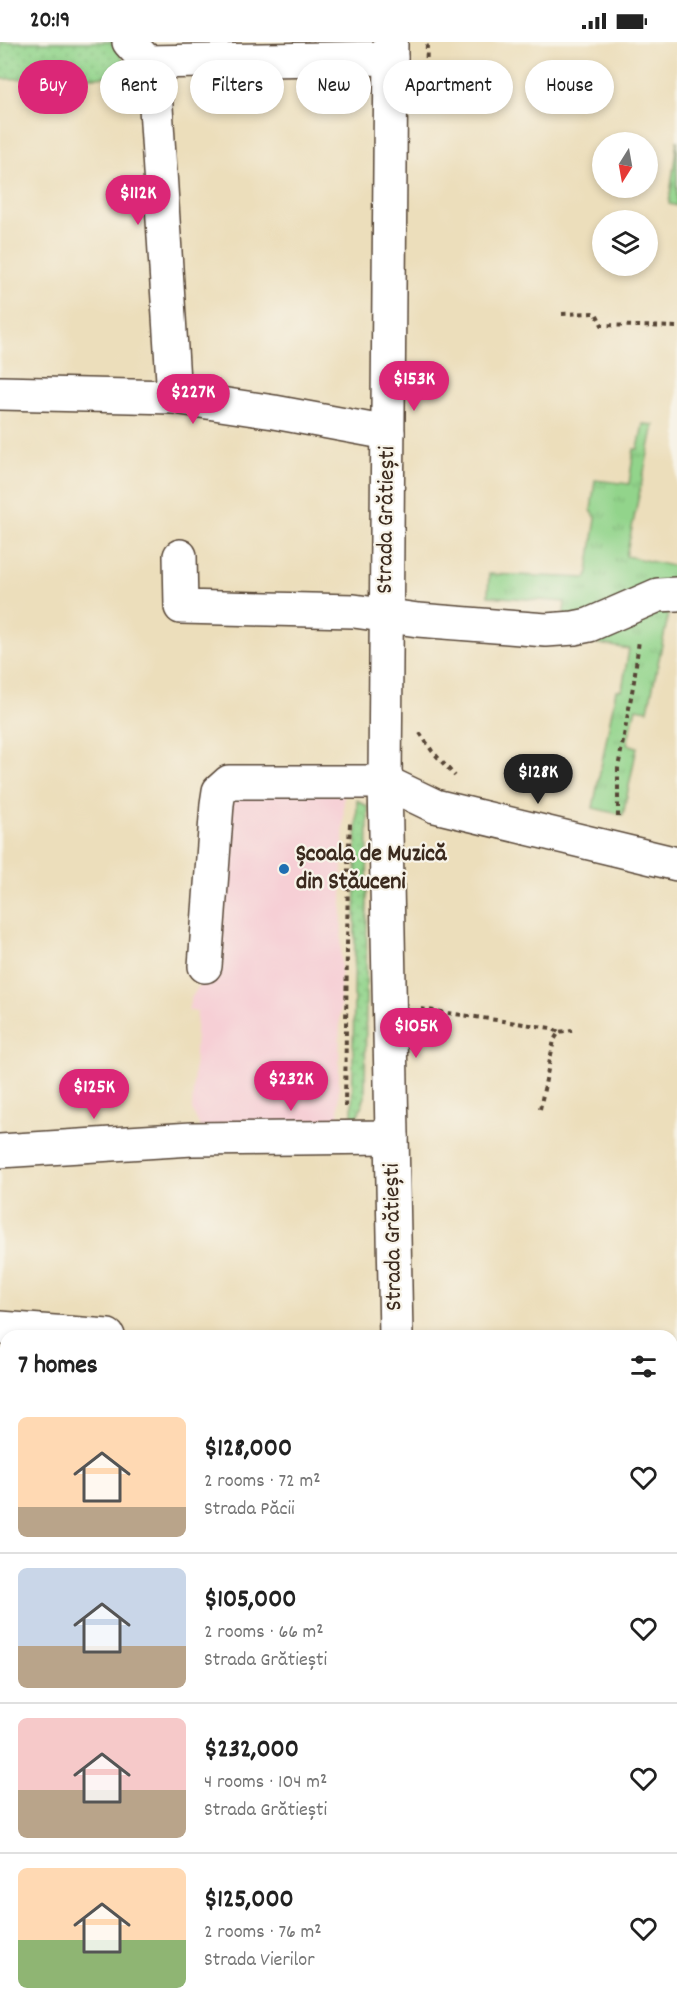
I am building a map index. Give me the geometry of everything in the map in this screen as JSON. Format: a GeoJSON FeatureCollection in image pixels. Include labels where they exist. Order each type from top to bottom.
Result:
{"type":"FeatureCollection","features":[{"type":"Feature","properties":{"kind":"street"},"geometry":{"type":"LineString","coordinates":[[174,397],[155,91],[138,52],[391,50]]}},
{"type":"Feature","properties":{"kind":"street","name":"Strada Grătiești"},"geometry":{"type":"LineString","coordinates":[[391,50],[385,782],[396,1330]]}},
{"type":"Feature","properties":{"kind":"street"},"geometry":{"type":"LineString","coordinates":[[0,393],[174,397],[388,433]]}},
{"type":"Feature","properties":{"kind":"street"},"geometry":{"type":"LineString","coordinates":[[180,556],[181,607],[354,611],[386,616],[546,630],[589,625],[658,595],[677,594]]}},
{"type":"Feature","properties":{"kind":"street"},"geometry":{"type":"LineString","coordinates":[[205,966],[217,804],[219,791],[229,782],[385,782],[435,807],[677,864]]}},
{"type":"Feature","properties":{"kind":"street","name":"Strada Grătiești"},"geometry":{"type":"LineString","coordinates":[[0,1151],[192,1139],[392,1137]]}},
{"type":"Feature","properties":{"kind":"street"},"geometry":{"type":"LineString","coordinates":[[0,1328],[27,1330]]}},
{"type":"Feature","properties":{"kind":"path"},"geometry":{"type":"LineString","coordinates":[[562,314],[596,313],[602,325],[677,327]]}},
{"type":"Feature","properties":{"kind":"path"},"geometry":{"type":"LineString","coordinates":[[618,821],[618,768],[634,681],[644,600]]}},
{"type":"Feature","properties":{"kind":"path"},"geometry":{"type":"LineString","coordinates":[[417,729],[432,751],[456,778]]}},
{"type":"Feature","properties":{"kind":"path"},"geometry":{"type":"LineString","coordinates":[[389,1004],[551,1028],[559,1032],[572,1030]]}},
{"type":"Feature","properties":{"kind":"path"},"geometry":{"type":"LineString","coordinates":[[540,1109],[554,1040],[559,1032]]}},
{"type":"Feature","properties":{"kind":"shaded area"},"geometry":{"type":"Polygon","coordinates":[[[240,793],[344,794],[338,1129],[201,1129],[192,1110],[197,1011],[188,1011],[191,998],[220,954],[227,809],[240,793]]]}},
{"type":"Feature","properties":{"kind":"green space"},"geometry":{"type":"Polygon","coordinates":[[[0,42],[115,42],[123,60],[100,60],[100,77],[88,77],[88,60],[18,60],[18,79],[0,79],[0,42]]]}},
{"type":"Feature","properties":{"kind":"green space"},"geometry":{"type":"Polygon","coordinates":[[[677,140],[677,206],[669,204],[677,140]]]}},
{"type":"Feature","properties":{"kind":"green space"},"geometry":{"type":"Polygon","coordinates":[[[643,424],[654,425],[626,556],[677,567],[677,585],[563,624],[565,602],[488,596],[489,574],[587,578],[596,518],[591,510],[595,480],[629,484],[634,449],[638,449],[643,424]]]}},
{"type":"Feature","properties":{"kind":"green space"},"geometry":{"type":"Polygon","coordinates":[[[671,603],[648,710],[636,708],[627,744],[637,747],[623,815],[593,808],[616,690],[622,690],[629,649],[560,637],[671,603]]]}},
{"type":"Feature","properties":{"kind":"green space"},"geometry":{"type":"Polygon","coordinates":[[[357,800],[368,807],[365,1097],[352,1123],[357,800]]]}},
{"type":"Feature","properties":{"kind":"place","name":"Școala de Muzică din Stăuceni"},"geometry":{"type":"Point","coordinates":[284,869]}}]}
